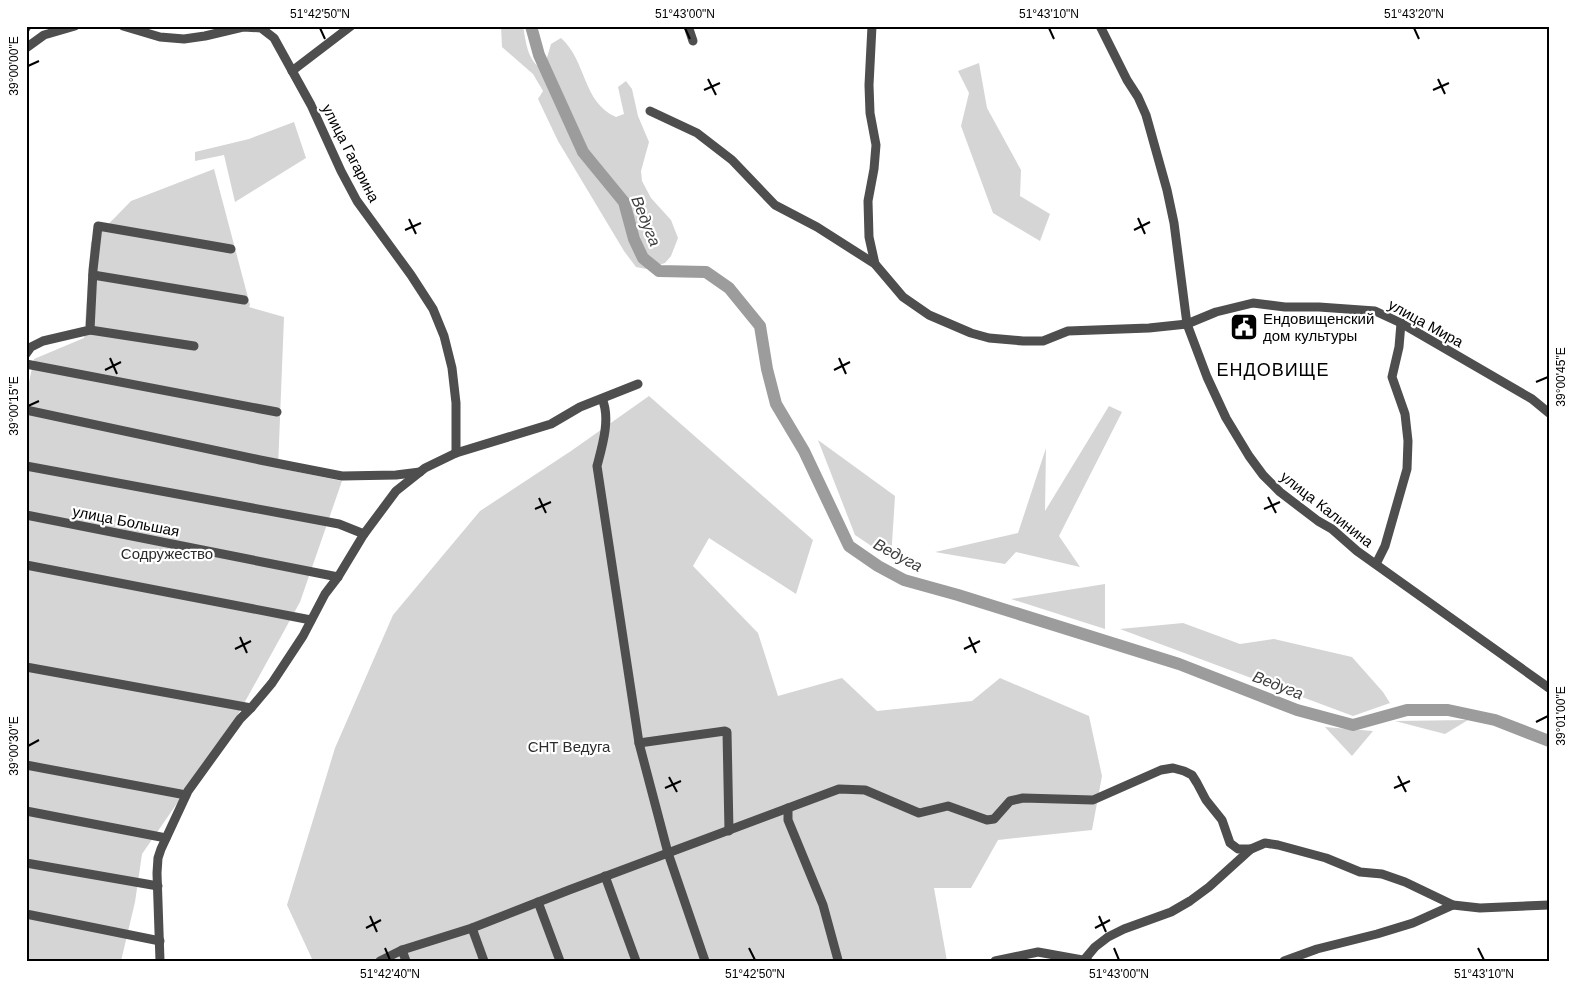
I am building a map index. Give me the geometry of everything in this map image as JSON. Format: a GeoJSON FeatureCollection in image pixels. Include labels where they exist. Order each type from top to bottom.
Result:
{"type":"FeatureCollection","features":[{"type":"Feature","properties":{"kind":"street"},"geometry":{"type":"LineString","coordinates":[[26,48],[44,35],[75,26]]}},
{"type":"Feature","properties":{"kind":"street","name":"улица Гагарина"},"geometry":{"type":"LineString","coordinates":[[123,26],[160,37],[184,39],[243,27],[261,28],[274,38],[311,105],[341,171],[357,200],[433,309],[444,336],[452,368],[456,403],[456,453]]}},
{"type":"Feature","properties":{"kind":"street"},"geometry":{"type":"LineString","coordinates":[[292,71],[352,26]]}},
{"type":"Feature","properties":{"kind":"street"},"geometry":{"type":"LineString","coordinates":[[688,26],[693,41]]}},
{"type":"Feature","properties":{"kind":"street"},"geometry":{"type":"LineString","coordinates":[[872,26],[868,85],[870,112],[876,145],[868,201],[869,237],[875,264]]}},
{"type":"Feature","properties":{"kind":"street","name":"улица Калинина"},"geometry":{"type":"LineString","coordinates":[[1100,26],[1146,115],[1165,181],[1174,223],[1187,324],[1207,377],[1226,418],[1249,456],[1263,475],[1280,492],[1318,521],[1332,529],[1357,551],[1549,688]]}},
{"type":"Feature","properties":{"kind":"street"},"geometry":{"type":"LineString","coordinates":[[650,112],[697,133],[732,160],[775,205],[817,227],[875,264]]}},
{"type":"Feature","properties":{"kind":"street"},"geometry":{"type":"LineString","coordinates":[[90,330],[98,226],[231,249]]}},
{"type":"Feature","properties":{"kind":"street","name":"улица Мира"},"geometry":{"type":"LineString","coordinates":[[875,264],[903,297],[929,315],[970,333],[990,338],[1043,341],[1068,331],[1187,324],[1216,312],[1253,302],[1285,307],[1375,311],[1401,323],[1532,399],[1549,413]]}},
{"type":"Feature","properties":{"kind":"street"},"geometry":{"type":"LineString","coordinates":[[93,275],[244,300]]}},
{"type":"Feature","properties":{"kind":"street"},"geometry":{"type":"LineString","coordinates":[[1376,564],[1385,546],[1407,469],[1408,441],[1405,414],[1392,377],[1399,347],[1401,323]]}},
{"type":"Feature","properties":{"kind":"street"},"geometry":{"type":"LineString","coordinates":[[26,354],[31,347],[42,341],[90,330],[194,346]]}},
{"type":"Feature","properties":{"kind":"street"},"geometry":{"type":"LineString","coordinates":[[26,364],[277,412]]}},
{"type":"Feature","properties":{"kind":"street"},"geometry":{"type":"LineString","coordinates":[[160,961],[158,858],[186,795],[240,719],[272,683],[325,594],[338,577],[364,534],[396,490],[420,472],[456,453],[551,424],[580,407],[638,384]]}},
{"type":"Feature","properties":{"kind":"street"},"geometry":{"type":"LineString","coordinates":[[602,399],[606,407],[604,441],[597,466],[640,743],[668,853],[705,961]]}},
{"type":"Feature","properties":{"kind":"street"},"geometry":{"type":"LineString","coordinates":[[26,410],[342,476],[396,475],[420,472]]}},
{"type":"Feature","properties":{"kind":"street"},"geometry":{"type":"LineString","coordinates":[[26,466],[339,524],[364,534]]}},
{"type":"Feature","properties":{"kind":"street","name":"улица Большая"},"geometry":{"type":"LineString","coordinates":[[26,515],[338,577]]}},
{"type":"Feature","properties":{"kind":"street"},"geometry":{"type":"LineString","coordinates":[[26,564],[311,620]]}},
{"type":"Feature","properties":{"kind":"street"},"geometry":{"type":"LineString","coordinates":[[26,667],[251,708]]}},
{"type":"Feature","properties":{"kind":"street"},"geometry":{"type":"LineString","coordinates":[[640,743],[727,732],[729,830]]}},
{"type":"Feature","properties":{"kind":"street"},"geometry":{"type":"LineString","coordinates":[[26,766],[186,795]]}},
{"type":"Feature","properties":{"kind":"street"},"geometry":{"type":"LineString","coordinates":[[380,961],[402,950],[472,928],[605,876],[839,789],[865,790],[919,813],[948,806],[987,820],[994,819],[1010,801],[1023,798],[1093,800],[1161,770],[1174,768],[1184,770],[1192,775],[1206,800],[1222,820],[1230,843],[1238,849],[1251,849]]}},
{"type":"Feature","properties":{"kind":"street"},"geometry":{"type":"LineString","coordinates":[[788,808],[788,820],[823,905],[838,960]]}},
{"type":"Feature","properties":{"kind":"street"},"geometry":{"type":"LineString","coordinates":[[26,811],[166,838]]}},
{"type":"Feature","properties":{"kind":"street"},"geometry":{"type":"LineString","coordinates":[[1084,960],[1095,947],[1108,937],[1124,929],[1171,912],[1190,901],[1209,887],[1251,849],[1264,843],[1326,858],[1360,872],[1382,874],[1405,882],[1453,905],[1480,908],[1549,905]]}},
{"type":"Feature","properties":{"kind":"street"},"geometry":{"type":"LineString","coordinates":[[26,863],[158,886]]}},
{"type":"Feature","properties":{"kind":"street"},"geometry":{"type":"LineString","coordinates":[[605,876],[636,961]]}},
{"type":"Feature","properties":{"kind":"street"},"geometry":{"type":"LineString","coordinates":[[538,902],[560,961]]}},
{"type":"Feature","properties":{"kind":"street"},"geometry":{"type":"LineString","coordinates":[[1284,961],[1317,949],[1414,923],[1453,905]]}},
{"type":"Feature","properties":{"kind":"street"},"geometry":{"type":"LineString","coordinates":[[26,914],[160,941]]}},
{"type":"Feature","properties":{"kind":"street"},"geometry":{"type":"LineString","coordinates":[[472,928],[484,961]]}},
{"type":"Feature","properties":{"kind":"street"},"geometry":{"type":"LineString","coordinates":[[402,950],[406,961]]}},
{"type":"Feature","properties":{"kind":"street"},"geometry":{"type":"LineString","coordinates":[[995,961],[1038,952],[1088,961]]}},
{"type":"Feature","properties":{"kind":"green space"},"geometry":{"type":"Polygon","coordinates":[[[501,26],[523,26],[530,55],[540,68],[546,61],[551,44],[561,38],[576,58],[597,102],[616,117],[624,114],[618,87],[626,81],[632,89],[638,116],[649,142],[641,171],[642,181],[651,198],[671,220],[678,238],[671,256],[665,263],[646,269],[636,267],[624,251],[558,141],[538,99],[543,91],[533,74],[502,47],[501,26]]]}},
{"type":"Feature","properties":{"kind":"green space"},"geometry":{"type":"Polygon","coordinates":[[[979,63],[987,108],[1021,170],[1020,196],[1050,214],[1040,241],[993,213],[961,126],[969,93],[958,71],[979,63]]]}},
{"type":"Feature","properties":{"kind":"green space"},"geometry":{"type":"Polygon","coordinates":[[[294,122],[306,158],[235,202],[224,155],[195,161],[195,152],[249,139],[294,122]]]}},
{"type":"Feature","properties":{"kind":"green space","name":"Содружество"},"geometry":{"type":"Polygon","coordinates":[[[214,169],[249,307],[284,317],[278,468],[342,481],[300,602],[236,718],[142,854],[135,902],[121,961],[26,961],[26,396],[34,359],[84,338],[91,242],[131,201],[214,169]]]}},
{"type":"Feature","properties":{"kind":"green space","name":"СНТ Ведуга"},"geometry":{"type":"Polygon","coordinates":[[[649,396],[813,540],[796,594],[709,538],[693,566],[758,633],[778,696],[842,678],[877,711],[972,701],[1000,678],[1089,716],[1102,776],[1092,830],[998,840],[971,888],[934,888],[947,961],[313,961],[287,905],[335,748],[393,615],[480,511],[571,451],[649,396]]]}},
{"type":"Feature","properties":{"kind":"green space"},"geometry":{"type":"Polygon","coordinates":[[[1109,406],[1122,412],[1059,536],[1080,567],[1016,552],[1005,564],[935,552],[1018,533],[1046,448],[1045,511],[1109,406]]]}},
{"type":"Feature","properties":{"kind":"green space"},"geometry":{"type":"Polygon","coordinates":[[[818,440],[895,496],[891,559],[855,535],[818,440]]]}},
{"type":"Feature","properties":{"kind":"green space"},"geometry":{"type":"Polygon","coordinates":[[[1105,584],[1105,629],[1011,599],[1105,584]]]}},
{"type":"Feature","properties":{"kind":"green space"},"geometry":{"type":"Polygon","coordinates":[[[1183,623],[1240,644],[1274,639],[1352,657],[1383,692],[1390,703],[1353,716],[1120,629],[1183,623]]]}},
{"type":"Feature","properties":{"kind":"green space"},"geometry":{"type":"Polygon","coordinates":[[[1468,720],[1445,734],[1395,721],[1468,720]]]}},
{"type":"Feature","properties":{"kind":"green space"},"geometry":{"type":"Polygon","coordinates":[[[1325,727],[1373,731],[1352,756],[1325,727]]]}},
{"type":"Feature","properties":{"kind":"waterway","name":"Ведуга"},"geometry":{"type":"LineString","coordinates":[[531,26],[539,55],[583,152],[624,202],[634,239],[643,258],[659,271],[706,272],[729,288],[760,326],[767,369],[776,404],[804,451],[849,546],[878,566],[904,580],[1179,664],[1297,710],[1353,725],[1407,710],[1448,710],[1495,720],[1549,741]]}},
{"type":"Feature","properties":{"kind":"place","name":"Ендовищенский дом культуры"},"geometry":{"type":"Point","coordinates":[1244,327]}},
{"type":"Feature","properties":{"kind":"district","name":"ЕНДОВИЩЕ"},"geometry":{"type":"Point","coordinates":[1273,370]}}]}
